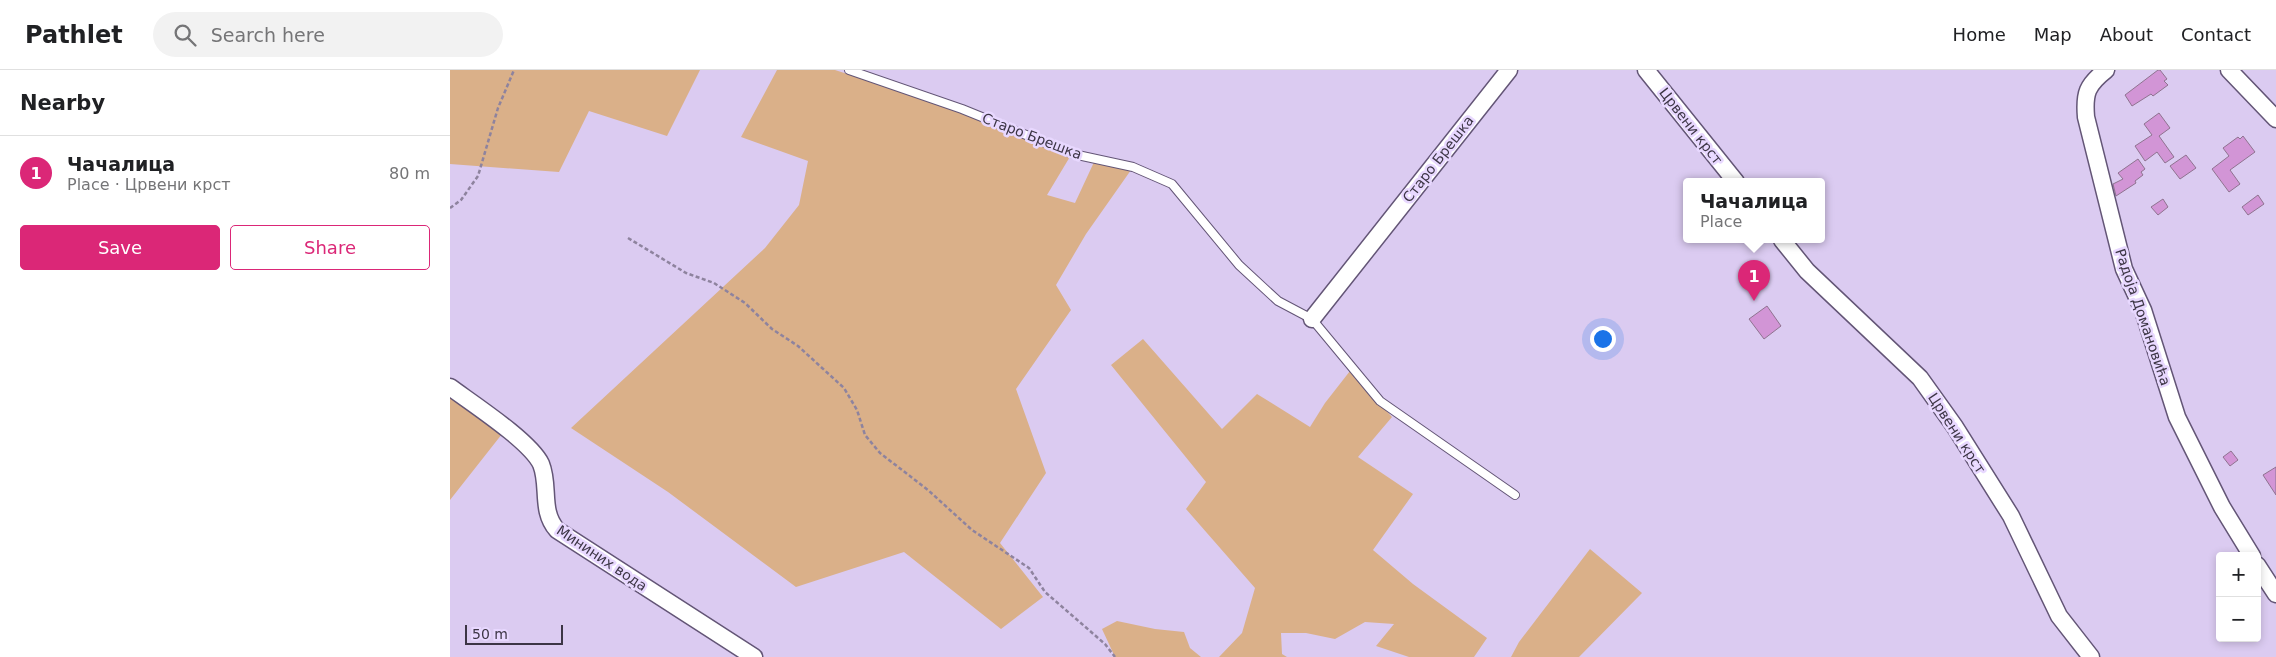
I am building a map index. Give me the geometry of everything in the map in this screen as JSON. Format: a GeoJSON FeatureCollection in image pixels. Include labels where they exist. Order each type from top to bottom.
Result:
{"type":"FeatureCollection","features":[{"type":"Feature","properties":{"kind":"street","name":"Старо Брешка"},"geometry":{"type":"LineString","coordinates":[[1312,319],[1509,70]]}},
{"type":"Feature","properties":{"kind":"street","name":"Црвени крст"},"geometry":{"type":"LineString","coordinates":[[1646,70],[1733,178]]}},
{"type":"Feature","properties":{"kind":"street","name":"Радоја Домановића"},"geometry":{"type":"LineString","coordinates":[[2106,70],[2090,85],[2086,93],[2086,117],[2124,268],[2143,310],[2176,417],[2222,507],[2250,552]]}},
{"type":"Feature","properties":{"kind":"street"},"geometry":{"type":"LineString","coordinates":[[2229,70],[2276,119]]}},
{"type":"Feature","properties":{"kind":"street","name":"Црвени крст"},"geometry":{"type":"LineString","coordinates":[[1784,243],[1807,271],[1920,378],[1955,427],[2011,516],[2059,616],[2090,657]]}},
{"type":"Feature","properties":{"kind":"street","name":"Мининих вода"},"geometry":{"type":"LineString","coordinates":[[450,387],[523,442],[536,456],[545,478],[548,515],[557,530],[754,657]]}},
{"type":"Feature","properties":{"kind":"street"},"geometry":{"type":"LineString","coordinates":[[2261,571],[2276,594]]}},
{"type":"Feature","properties":{"kind":"lane","name":"Старо Брешка"},"geometry":{"type":"LineString","coordinates":[[849,70],[962,109],[1073,154],[1133,167],[1172,184],[1239,265],[1278,301],[1312,319],[1380,401],[1515,495]]}},
{"type":"Feature","properties":{"kind":"path"},"geometry":{"type":"LineString","coordinates":[[450,208],[461,200],[478,176],[498,108],[514,70]]}},
{"type":"Feature","properties":{"kind":"path"},"geometry":{"type":"LineString","coordinates":[[628,238],[686,272],[714,283],[745,303],[772,329],[798,346],[844,388],[857,410],[865,435],[880,454],[928,490],[972,530],[1029,568],[1046,592],[1105,644],[1115,657]]}},
{"type":"Feature","properties":{"kind":"shaded area"},"geometry":{"type":"Polygon","coordinates":[[[450,70],[700,70],[667,136],[589,111],[559,172],[450,164],[450,70]]]}},
{"type":"Feature","properties":{"kind":"shaded area"},"geometry":{"type":"Polygon","coordinates":[[[777,70],[835,70],[922,98],[1071,155],[1047,195],[1075,203],[1095,160],[1131,170],[1086,234],[1056,285],[1071,310],[1016,389],[1046,473],[1000,543],[1043,597],[1001,629],[904,552],[796,587],[668,492],[571,428],[765,248],[799,205],[808,161],[741,137],[777,70]]]}},
{"type":"Feature","properties":{"kind":"shaded area"},"geometry":{"type":"Polygon","coordinates":[[[1143,339],[1222,429],[1257,394],[1310,427],[1325,403],[1350,371],[1392,417],[1358,457],[1413,494],[1373,550],[1413,584],[1487,638],[1474,657],[1409,657],[1376,646],[1394,624],[1365,622],[1335,639],[1306,633],[1281,633],[1282,654],[1287,657],[1219,657],[1242,633],[1255,588],[1186,509],[1206,482],[1111,365],[1143,339]]]}},
{"type":"Feature","properties":{"kind":"shaded area"},"geometry":{"type":"Polygon","coordinates":[[[450,393],[502,434],[450,500],[450,393]]]}},
{"type":"Feature","properties":{"kind":"shaded area"},"geometry":{"type":"Polygon","coordinates":[[[1590,549],[1642,593],[1579,657],[1511,657],[1519,642],[1590,549]]]}},
{"type":"Feature","properties":{"kind":"shaded area"},"geometry":{"type":"Polygon","coordinates":[[[1117,621],[1155,629],[1184,632],[1190,648],[1201,657],[1115,657],[1102,629],[1117,621]]]}},
{"type":"Feature","properties":{"kind":"building"},"geometry":{"type":"Polygon","coordinates":[[[2158,70],[2167,79],[2164,81],[2168,85],[2153,96],[2151,94],[2132,106],[2125,95],[2158,70]]]}},
{"type":"Feature","properties":{"kind":"building"},"geometry":{"type":"Polygon","coordinates":[[[2159,113],[2170,128],[2159,136],[2174,157],[2165,163],[2157,152],[2145,161],[2135,146],[2152,135],[2144,124],[2159,113]]]}},
{"type":"Feature","properties":{"kind":"building"},"geometry":{"type":"Polygon","coordinates":[[[2243,136],[2255,152],[2230,170],[2240,184],[2229,192],[2212,169],[2229,156],[2223,148],[2238,137],[2240,139],[2243,136]]]}},
{"type":"Feature","properties":{"kind":"building"},"geometry":{"type":"Polygon","coordinates":[[[2186,155],[2196,168],[2180,179],[2170,166],[2186,155]]]}},
{"type":"Feature","properties":{"kind":"building"},"geometry":{"type":"Polygon","coordinates":[[[2138,159],[2145,169],[2141,172],[2143,175],[2135,181],[2136,183],[2116,196],[2113,184],[2123,179],[2118,173],[2138,159]]]}},
{"type":"Feature","properties":{"kind":"building"},"geometry":{"type":"Polygon","coordinates":[[[2258,195],[2264,204],[2248,215],[2242,207],[2258,195]]]}},
{"type":"Feature","properties":{"kind":"building"},"geometry":{"type":"Polygon","coordinates":[[[2163,199],[2168,207],[2158,215],[2151,207],[2163,199]]]}},
{"type":"Feature","properties":{"kind":"building"},"geometry":{"type":"Polygon","coordinates":[[[1767,306],[1781,326],[1764,339],[1749,319],[1767,306]]]}},
{"type":"Feature","properties":{"kind":"building"},"geometry":{"type":"Polygon","coordinates":[[[2231,451],[2238,460],[2230,466],[2223,457],[2231,451]]]}},
{"type":"Feature","properties":{"kind":"building"},"geometry":{"type":"Polygon","coordinates":[[[2276,467],[2276,495],[2263,475],[2276,467]]]}},
{"type":"Feature","properties":{"kind":"place","name":"Чачалица"},"geometry":{"type":"Point","coordinates":[1754,301]}}]}
